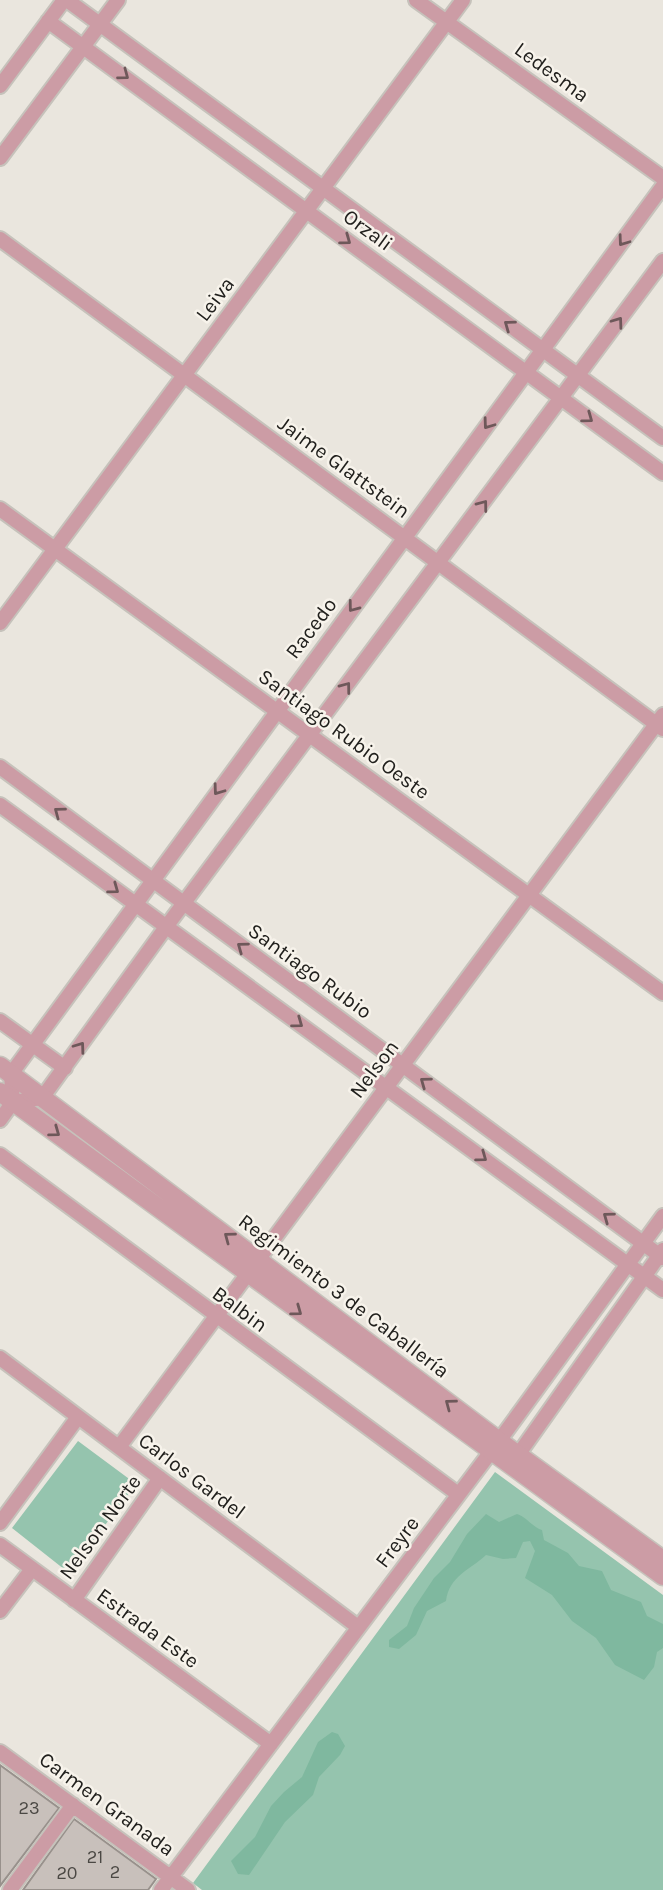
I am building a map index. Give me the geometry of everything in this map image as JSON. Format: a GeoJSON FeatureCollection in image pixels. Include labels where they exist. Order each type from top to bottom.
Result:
{"type":"FeatureCollection","features":[{"type":"Feature","properties":{"kind":"street"},"geometry":{"type":"LineString","coordinates":[[0,86],[66,0]]}},
{"type":"Feature","properties":{"kind":"street","name":"Orzali"},"geometry":{"type":"LineString","coordinates":[[66,0],[101,23],[663,438]]}},
{"type":"Feature","properties":{"kind":"street"},"geometry":{"type":"LineString","coordinates":[[0,158],[118,0]]}},
{"type":"Feature","properties":{"kind":"street","name":"Ledesma"},"geometry":{"type":"LineString","coordinates":[[416,0],[663,178]]}},
{"type":"Feature","properties":{"kind":"street","name":"Leiva"},"geometry":{"type":"LineString","coordinates":[[0,623],[463,0]]}},
{"type":"Feature","properties":{"kind":"street","name":"Orzali"},"geometry":{"type":"LineString","coordinates":[[48,22],[663,473]]}},
{"type":"Feature","properties":{"kind":"street","name":"Racedo"},"geometry":{"type":"LineString","coordinates":[[6,1070],[32,1044],[663,186]]}},
{"type":"Feature","properties":{"kind":"street","name":"Jaime Glattstein"},"geometry":{"type":"LineString","coordinates":[[0,239],[404,537],[438,565],[661,723]]}},
{"type":"Feature","properties":{"kind":"street"},"geometry":{"type":"LineString","coordinates":[[7,1097],[42,1098],[183,904],[663,261]]}},
{"type":"Feature","properties":{"kind":"street","name":"Santiago Rubio Oeste"},"geometry":{"type":"LineString","coordinates":[[0,509],[663,993]]}},
{"type":"Feature","properties":{"kind":"street","name":"Nelson"},"geometry":{"type":"LineString","coordinates":[[119,1447],[529,895],[661,723]]}},
{"type":"Feature","properties":{"kind":"street","name":"Santiago Rubio"},"geometry":{"type":"LineString","coordinates":[[0,767],[643,1243],[662,1254]]}},
{"type":"Feature","properties":{"kind":"street"},"geometry":{"type":"LineString","coordinates":[[0,805],[663,1290]]}},
{"type":"Feature","properties":{"kind":"street"},"geometry":{"type":"LineString","coordinates":[[0,1021],[65,1068]]}},
{"type":"Feature","properties":{"kind":"street"},"geometry":{"type":"LineString","coordinates":[[0,1121],[7,1097],[6,1070]]}},
{"type":"Feature","properties":{"kind":"street","name":"Regimiento 3 de Caballería"},"geometry":{"type":"LineString","coordinates":[[6,1070],[260,1260],[494,1446]]}},
{"type":"Feature","properties":{"kind":"street","name":"Regimiento 3 de Caballería"},"geometry":{"type":"LineString","coordinates":[[7,1097],[248,1275],[663,1560]]}},
{"type":"Feature","properties":{"kind":"street","name":"Balbin"},"geometry":{"type":"LineString","coordinates":[[0,1155],[215,1318],[458,1494]]}},
{"type":"Feature","properties":{"kind":"street","name":"Freyre"},"geometry":{"type":"LineString","coordinates":[[161,1890],[663,1216]]}},
{"type":"Feature","properties":{"kind":"street"},"geometry":{"type":"LineString","coordinates":[[514,1460],[662,1254]]}},
{"type":"Feature","properties":{"kind":"street","name":"Carlos Gardel"},"geometry":{"type":"LineString","coordinates":[[0,1358],[358,1627]]}},
{"type":"Feature","properties":{"kind":"street"},"geometry":{"type":"LineString","coordinates":[[0,1523],[78,1417]]}},
{"type":"Feature","properties":{"kind":"street","name":"Regimiento 3 de Caballería"},"geometry":{"type":"LineString","coordinates":[[514,1460],[663,1576]]}},
{"type":"Feature","properties":{"kind":"street","name":"Nelson Norte"},"geometry":{"type":"LineString","coordinates":[[74,1600],[160,1479]]}},
{"type":"Feature","properties":{"kind":"street","name":"Estrada Este"},"geometry":{"type":"LineString","coordinates":[[0,1545],[271,1744]]}},
{"type":"Feature","properties":{"kind":"street"},"geometry":{"type":"LineString","coordinates":[[0,1611],[32,1569]]}},
{"type":"Feature","properties":{"kind":"street","name":"Carmen Granada"},"geometry":{"type":"LineString","coordinates":[[0,1752],[188,1890]]}},
{"type":"Feature","properties":{"kind":"street"},"geometry":{"type":"LineString","coordinates":[[10,1890],[73,1805]]}},
{"type":"Feature","properties":{"kind":"green space"},"geometry":{"type":"Polygon","coordinates":[[[78,1441],[136,1484],[69,1573],[12,1528],[78,1441]]]}},
{"type":"Feature","properties":{"kind":"green space"},"geometry":{"type":"Polygon","coordinates":[[[495,1472],[663,1595],[663,1890],[202,1890],[193,1883],[495,1472]]]}},
{"type":"Feature","properties":{"kind":"green space"},"geometry":{"type":"Polygon","coordinates":[[[486,1514],[499,1522],[517,1514],[524,1517],[542,1530],[544,1540],[568,1553],[579,1566],[602,1571],[611,1590],[641,1602],[647,1616],[663,1624],[663,1648],[657,1652],[654,1667],[644,1680],[615,1665],[596,1638],[572,1621],[552,1595],[525,1578],[535,1551],[530,1541],[523,1542],[516,1558],[503,1559],[486,1555],[456,1579],[446,1601],[427,1611],[416,1635],[399,1649],[389,1647],[389,1640],[407,1626],[414,1608],[434,1578],[450,1562],[467,1534],[486,1514]]]}},
{"type":"Feature","properties":{"kind":"green space"},"geometry":{"type":"Polygon","coordinates":[[[332,1732],[338,1734],[345,1746],[340,1755],[319,1777],[313,1795],[285,1822],[249,1875],[238,1874],[231,1861],[255,1837],[271,1806],[302,1777],[318,1742],[332,1732]]]}},
{"type":"Feature","properties":{"kind":"building"},"geometry":{"type":"Polygon","coordinates":[[[0,1765],[59,1808],[0,1886],[0,1765]]]}},
{"type":"Feature","properties":{"kind":"building"},"geometry":{"type":"Polygon","coordinates":[[[74,1819],[156,1879],[148,1890],[23,1890],[74,1819]]]}}]}
